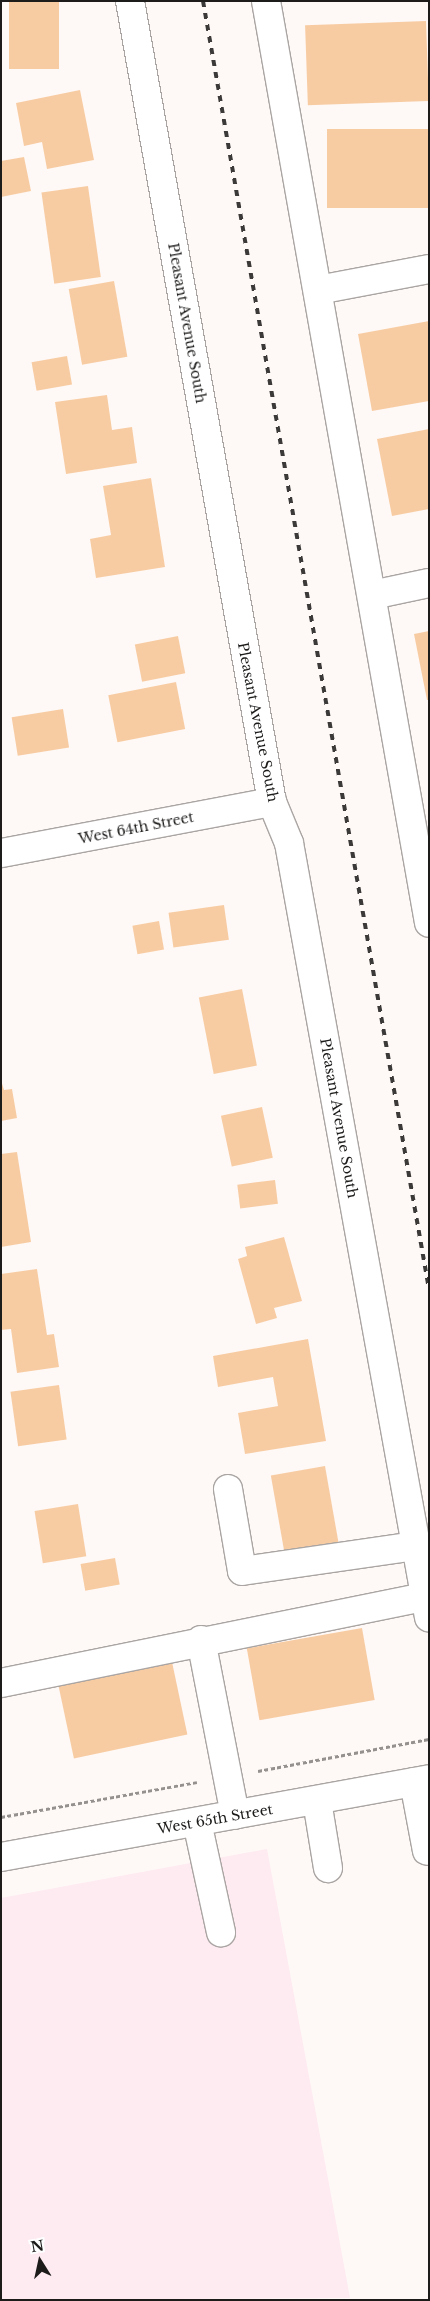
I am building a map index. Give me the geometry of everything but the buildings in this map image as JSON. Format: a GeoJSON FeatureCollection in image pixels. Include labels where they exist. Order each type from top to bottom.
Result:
{"type":"FeatureCollection","features":[{"type":"Feature","properties":{"kind":"street","name":"Pleasant Avenue South"},"geometry":{"type":"LineString","coordinates":[[130,1],[272,802],[289,843],[427,1607]]}},
{"type":"Feature","properties":{"kind":"street"},"geometry":{"type":"LineString","coordinates":[[266,1],[372,595],[417,784],[429,923]]}},
{"type":"Feature","properties":{"kind":"street"},"geometry":{"type":"LineString","coordinates":[[318,290],[429,269]]}},
{"type":"Feature","properties":{"kind":"street"},"geometry":{"type":"LineString","coordinates":[[372,595],[429,584]]}},
{"type":"Feature","properties":{"kind":"street","name":"West 64th Street"},"geometry":{"type":"LineString","coordinates":[[1,854],[272,802]]}},
{"type":"Feature","properties":{"kind":"street"},"geometry":{"type":"LineString","coordinates":[[228,1489],[242,1571],[416,1546]]}},
{"type":"Feature","properties":{"kind":"street"},"geometry":{"type":"LineString","coordinates":[[1,1683],[201,1640],[427,1607]]}},
{"type":"Feature","properties":{"kind":"street"},"geometry":{"type":"LineString","coordinates":[[201,1640],[235,1815]]}},
{"type":"Feature","properties":{"kind":"street"},"geometry":{"type":"LineString","coordinates":[[421,1781],[427,1851]]}},
{"type":"Feature","properties":{"kind":"street","name":"West 65th Street"},"geometry":{"type":"LineString","coordinates":[[3,1850],[197,1822],[421,1781]]}},
{"type":"Feature","properties":{"kind":"street"},"geometry":{"type":"LineString","coordinates":[[317,1801],[328,1868]]}},
{"type":"Feature","properties":{"kind":"street"},"geometry":{"type":"LineString","coordinates":[[197,1822],[221,1932]]}},
{"type":"Feature","properties":{"kind":"path"},"geometry":{"type":"LineString","coordinates":[[420,1741],[429,1739]]}},
{"type":"Feature","properties":{"kind":"path"},"geometry":{"type":"LineString","coordinates":[[1,1817],[26,1813]]}},
{"type":"Feature","properties":{"kind":"shaded area"},"geometry":{"type":"Polygon","coordinates":[[[267,1849],[350,2298],[1,2300],[1,1898],[267,1849]]]}},
{"type":"Feature","properties":{"kind":"railway"},"geometry":{"type":"LineString","coordinates":[[203,1],[429,1289]]}}]}
